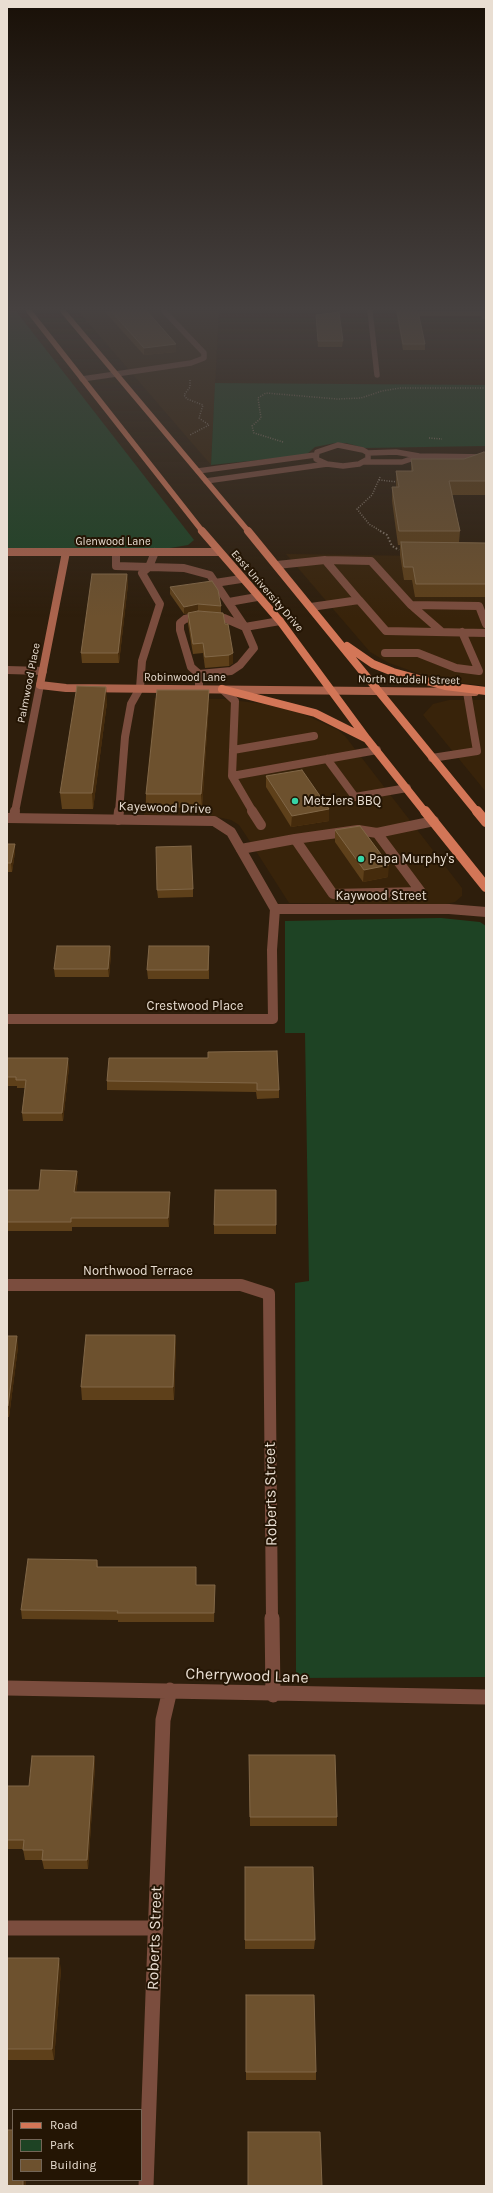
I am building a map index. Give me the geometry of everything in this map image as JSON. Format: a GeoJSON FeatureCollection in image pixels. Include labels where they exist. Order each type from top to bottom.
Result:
{"type":"FeatureCollection","features":[{"type":"Feature","properties":{"kind":"main road","name":"East University Drive"},"geometry":{"type":"LineString","coordinates":[[109,413],[241,579],[280,622],[368,739],[486,887]]}},
{"type":"Feature","properties":{"kind":"main road","name":"East University Drive"},"geometry":{"type":"LineString","coordinates":[[150,413],[334,635],[376,691],[486,822]]}},
{"type":"Feature","properties":{"kind":"main road"},"geometry":{"type":"LineString","coordinates":[[334,635],[358,655],[393,672],[446,686],[486,692]]}},
{"type":"Feature","properties":{"kind":"main road"},"geometry":{"type":"LineString","coordinates":[[222,689],[315,713],[368,739]]}},
{"type":"Feature","properties":{"kind":"street"},"geometry":{"type":"LineString","coordinates":[[198,471],[315,455],[322,449],[338,446],[356,447],[368,453],[396,452],[419,456],[486,457]]}},
{"type":"Feature","properties":{"kind":"street"},"geometry":{"type":"LineString","coordinates":[[365,462],[369,456],[368,453]]}},
{"type":"Feature","properties":{"kind":"street"},"geometry":{"type":"LineString","coordinates":[[315,455],[316,459],[327,464]]}},
{"type":"Feature","properties":{"kind":"street"},"geometry":{"type":"LineString","coordinates":[[206,481],[327,464],[352,466],[365,462],[402,462],[419,456]]}},
{"type":"Feature","properties":{"kind":"street","name":"Glenwood Lane"},"geometry":{"type":"LineString","coordinates":[[7,552],[219,552]]}},
{"type":"Feature","properties":{"kind":"street","name":"Palmwood Place"},"geometry":{"type":"LineString","coordinates":[[10,818],[43,671],[66,552]]}},
{"type":"Feature","properties":{"kind":"street"},"geometry":{"type":"LineString","coordinates":[[116,552],[116,566],[184,568],[210,575],[229,602],[245,626],[254,648],[240,665],[231,671],[199,674],[191,667],[180,630],[180,623],[185,619],[198,616],[212,616],[224,618],[245,626],[280,622]]}},
{"type":"Feature","properties":{"kind":"street"},"geometry":{"type":"LineString","coordinates":[[118,820],[125,737],[131,704],[140,688],[142,661],[160,604],[142,573],[149,567],[155,552]]}},
{"type":"Feature","properties":{"kind":"street"},"geometry":{"type":"LineString","coordinates":[[325,560],[386,631],[486,633]]}},
{"type":"Feature","properties":{"kind":"street"},"geometry":{"type":"LineString","coordinates":[[277,565],[325,560],[371,561],[411,605],[442,632]]}},
{"type":"Feature","properties":{"kind":"street"},"geometry":{"type":"LineString","coordinates":[[215,583],[241,579]]}},
{"type":"Feature","properties":{"kind":"street"},"geometry":{"type":"LineString","coordinates":[[229,602],[257,597]]}},
{"type":"Feature","properties":{"kind":"street"},"geometry":{"type":"LineString","coordinates":[[311,607],[359,600]]}},
{"type":"Feature","properties":{"kind":"street"},"geometry":{"type":"LineString","coordinates":[[411,605],[478,606],[486,624]]}},
{"type":"Feature","properties":{"kind":"street"},"geometry":{"type":"LineString","coordinates":[[462,632],[482,673]]}},
{"type":"Feature","properties":{"kind":"street"},"geometry":{"type":"LineString","coordinates":[[385,653],[418,653],[456,668],[482,673]]}},
{"type":"Feature","properties":{"kind":"street"},"geometry":{"type":"LineString","coordinates":[[7,670],[43,671]]}},
{"type":"Feature","properties":{"kind":"street"},"geometry":{"type":"LineString","coordinates":[[199,674],[199,689]]}},
{"type":"Feature","properties":{"kind":"street","name":"Robinwood Lane"},"geometry":{"type":"LineString","coordinates":[[40,685],[66,688],[331,690]]}},
{"type":"Feature","properties":{"kind":"street"},"geometry":{"type":"LineString","coordinates":[[222,689],[234,701],[232,776],[261,825]]}},
{"type":"Feature","properties":{"kind":"street","name":"North Ruddell Street"},"geometry":{"type":"LineString","coordinates":[[331,690],[486,692]]}},
{"type":"Feature","properties":{"kind":"street"},"geometry":{"type":"LineString","coordinates":[[432,758],[477,751],[467,692]]}},
{"type":"Feature","properties":{"kind":"street"},"geometry":{"type":"LineString","coordinates":[[233,750],[314,736]]}},
{"type":"Feature","properties":{"kind":"street"},"geometry":{"type":"LineString","coordinates":[[232,776],[377,750]]}},
{"type":"Feature","properties":{"kind":"street"},"geometry":{"type":"LineString","coordinates":[[327,759],[355,797],[407,788]]}},
{"type":"Feature","properties":{"kind":"street","name":"Kayewood Drive"},"geometry":{"type":"LineString","coordinates":[[10,818],[214,821],[232,832],[275,909]]}},
{"type":"Feature","properties":{"kind":"street"},"geometry":{"type":"LineString","coordinates":[[241,849],[295,839],[358,830],[377,833],[434,821]]}},
{"type":"Feature","properties":{"kind":"street"},"geometry":{"type":"LineString","coordinates":[[333,894],[421,892],[377,833]]}},
{"type":"Feature","properties":{"kind":"street"},"geometry":{"type":"LineString","coordinates":[[295,839],[333,894],[333,909]]}},
{"type":"Feature","properties":{"kind":"street","name":"Kaywood Street"},"geometry":{"type":"LineString","coordinates":[[275,909],[449,909],[486,912]]}},
{"type":"Feature","properties":{"kind":"street","name":"Crestwood Place"},"geometry":{"type":"LineString","coordinates":[[7,1018],[273,1018],[272,950],[275,909]]}},
{"type":"Feature","properties":{"kind":"street","name":"Northwood Terrace"},"geometry":{"type":"LineString","coordinates":[[7,1285],[241,1285],[268,1294]]}},
{"type":"Feature","properties":{"kind":"street","name":"Roberts Street"},"geometry":{"type":"LineString","coordinates":[[268,1294],[274,1694]]}},
{"type":"Feature","properties":{"kind":"street","name":"Cherrywood Lane"},"geometry":{"type":"LineString","coordinates":[[7,1688],[486,1697]]}},
{"type":"Feature","properties":{"kind":"street","name":"Roberts Street"},"geometry":{"type":"LineString","coordinates":[[146,2186],[163,1720],[170,1690]]}},
{"type":"Feature","properties":{"kind":"street"},"geometry":{"type":"LineString","coordinates":[[7,1928],[156,1928]]}},
{"type":"Feature","properties":{"kind":"path"},"geometry":{"type":"LineString","coordinates":[[260,413],[261,418],[252,426],[254,433],[284,442]]}},
{"type":"Feature","properties":{"kind":"path"},"geometry":{"type":"LineString","coordinates":[[382,475],[378,480],[372,495],[357,509],[369,524],[387,535],[392,546],[399,550]]}},
{"type":"Feature","properties":{"kind":"path"},"geometry":{"type":"LineString","coordinates":[[378,480],[399,482]]}},
{"type":"Feature","properties":{"kind":"shaded area"},"geometry":{"type":"Polygon","coordinates":[[[166,413],[214,413],[211,465],[166,413]]]}},
{"type":"Feature","properties":{"kind":"shaded area"},"geometry":{"type":"Polygon","coordinates":[[[286,554],[486,557],[486,686],[437,680],[389,663],[370,652],[286,554]]]}},
{"type":"Feature","properties":{"kind":"shaded area"},"geometry":{"type":"Polygon","coordinates":[[[154,698],[224,699],[264,704],[301,713],[338,730],[345,736],[462,888],[462,896],[455,902],[442,905],[289,903],[239,825],[231,820],[208,815],[144,815],[154,698]]]}},
{"type":"Feature","properties":{"kind":"shaded area"},"geometry":{"type":"Polygon","coordinates":[[[449,700],[486,700],[486,792],[423,715],[433,704],[449,700]]]}},
{"type":"Feature","properties":{"kind":"green space"},"geometry":{"type":"Polygon","coordinates":[[[7,413],[96,413],[194,540],[188,545],[170,548],[7,548],[7,413]]]}},
{"type":"Feature","properties":{"kind":"green space"},"geometry":{"type":"Polygon","coordinates":[[[214,413],[486,413],[486,446],[365,448],[346,443],[335,443],[315,447],[306,455],[211,465],[214,413]]]}},
{"type":"Feature","properties":{"kind":"green space"},"geometry":{"type":"Polygon","coordinates":[[[441,918],[480,922],[486,926],[486,1677],[296,1678],[295,1283],[309,1281],[305,1033],[285,1033],[285,921],[441,918]]]}},
{"type":"Feature","properties":{"kind":"building"},"geometry":{"type":"Polygon","coordinates":[[[484,452],[486,453],[486,481],[449,481],[460,531],[399,531],[392,487],[399,487],[396,471],[413,471],[411,459],[464,459],[484,452]]]}},
{"type":"Feature","properties":{"kind":"building"},"geometry":{"type":"Polygon","coordinates":[[[401,542],[486,543],[486,584],[416,584],[413,567],[404,567],[401,542]]]}},
{"type":"Feature","properties":{"kind":"building"},"geometry":{"type":"Polygon","coordinates":[[[92,574],[127,574],[118,653],[81,653],[92,574]]]}},
{"type":"Feature","properties":{"kind":"building"},"geometry":{"type":"Polygon","coordinates":[[[212,581],[218,590],[221,606],[198,604],[184,607],[170,587],[212,581]]]}},
{"type":"Feature","properties":{"kind":"building"},"geometry":{"type":"Polygon","coordinates":[[[198,611],[223,613],[225,624],[228,624],[233,653],[229,655],[205,657],[203,643],[193,644],[188,613],[198,611]]]}},
{"type":"Feature","properties":{"kind":"building"},"geometry":{"type":"Polygon","coordinates":[[[77,686],[106,687],[92,793],[60,793],[77,686]]]}},
{"type":"Feature","properties":{"kind":"building"},"geometry":{"type":"Polygon","coordinates":[[[157,690],[209,690],[201,794],[146,794],[157,690]]]}},
{"type":"Feature","properties":{"kind":"building","name":"Metzlers BBQ"},"geometry":{"type":"Polygon","coordinates":[[[302,770],[329,809],[292,816],[266,776],[302,770]]]}},
{"type":"Feature","properties":{"kind":"building"},"geometry":{"type":"Polygon","coordinates":[[[360,826],[389,865],[364,870],[335,830],[360,826]]]}},
{"type":"Feature","properties":{"kind":"building"},"geometry":{"type":"Polygon","coordinates":[[[7,844],[15,844],[11,863],[7,863],[7,844]]]}},
{"type":"Feature","properties":{"kind":"building"},"geometry":{"type":"Polygon","coordinates":[[[191,846],[193,889],[157,890],[156,847],[191,846]]]}},
{"type":"Feature","properties":{"kind":"building"},"geometry":{"type":"Polygon","coordinates":[[[57,946],[110,946],[108,969],[54,969],[57,946]]]}},
{"type":"Feature","properties":{"kind":"building"},"geometry":{"type":"Polygon","coordinates":[[[149,946],[209,946],[208,970],[147,970],[149,946]]]}},
{"type":"Feature","properties":{"kind":"building"},"geometry":{"type":"Polygon","coordinates":[[[277,1051],[279,1090],[257,1090],[257,1083],[107,1081],[109,1058],[208,1058],[208,1052],[277,1051]]]}},
{"type":"Feature","properties":{"kind":"building"},"geometry":{"type":"Polygon","coordinates":[[[7,1058],[68,1058],[62,1113],[22,1113],[26,1080],[16,1080],[16,1077],[7,1077],[7,1058]]]}},
{"type":"Feature","properties":{"kind":"building"},"geometry":{"type":"Polygon","coordinates":[[[41,1170],[77,1171],[74,1192],[170,1192],[168,1218],[71,1218],[71,1222],[7,1222],[7,1190],[39,1190],[41,1170]]]}},
{"type":"Feature","properties":{"kind":"building"},"geometry":{"type":"Polygon","coordinates":[[[215,1190],[276,1190],[276,1225],[214,1225],[215,1190]]]}},
{"type":"Feature","properties":{"kind":"building"},"geometry":{"type":"Polygon","coordinates":[[[86,1335],[175,1335],[173,1387],[81,1387],[86,1335]]]}},
{"type":"Feature","properties":{"kind":"building"},"geometry":{"type":"Polygon","coordinates":[[[7,1336],[17,1336],[8,1406],[7,1406],[7,1336]]]}},
{"type":"Feature","properties":{"kind":"building"},"geometry":{"type":"Polygon","coordinates":[[[28,1559],[97,1560],[97,1567],[196,1567],[196,1585],[215,1585],[214,1613],[117,1613],[118,1611],[21,1610],[28,1559]]]}},
{"type":"Feature","properties":{"kind":"building"},"geometry":{"type":"Polygon","coordinates":[[[249,1755],[335,1755],[337,1817],[250,1817],[249,1755]]]}},
{"type":"Feature","properties":{"kind":"building"},"geometry":{"type":"Polygon","coordinates":[[[32,1756],[94,1756],[87,1860],[42,1860],[43,1850],[23,1850],[24,1840],[7,1840],[7,1786],[29,1786],[32,1756]]]}},
{"type":"Feature","properties":{"kind":"building"},"geometry":{"type":"Polygon","coordinates":[[[245,1867],[313,1867],[315,1940],[245,1940],[245,1867]]]}},
{"type":"Feature","properties":{"kind":"building"},"geometry":{"type":"Polygon","coordinates":[[[7,1958],[59,1958],[52,2049],[7,2049],[7,1958]]]}},
{"type":"Feature","properties":{"kind":"building"},"geometry":{"type":"Polygon","coordinates":[[[246,1995],[314,1995],[316,2072],[246,2072],[246,1995]]]}},
{"type":"Feature","properties":{"kind":"building"},"geometry":{"type":"Polygon","coordinates":[[[7,2130],[12,2130],[12,2181],[23,2181],[23,2186],[7,2186],[7,2130]]]}},
{"type":"Feature","properties":{"kind":"building"},"geometry":{"type":"Polygon","coordinates":[[[248,2132],[320,2132],[322,2186],[248,2186],[248,2132]]]}},
{"type":"Feature","properties":{"kind":"place","name":"Metzlers BBQ"},"geometry":{"type":"Point","coordinates":[295,801]}},
{"type":"Feature","properties":{"kind":"place","name":"Papa Murphy's"},"geometry":{"type":"Point","coordinates":[361,859]}}]}
